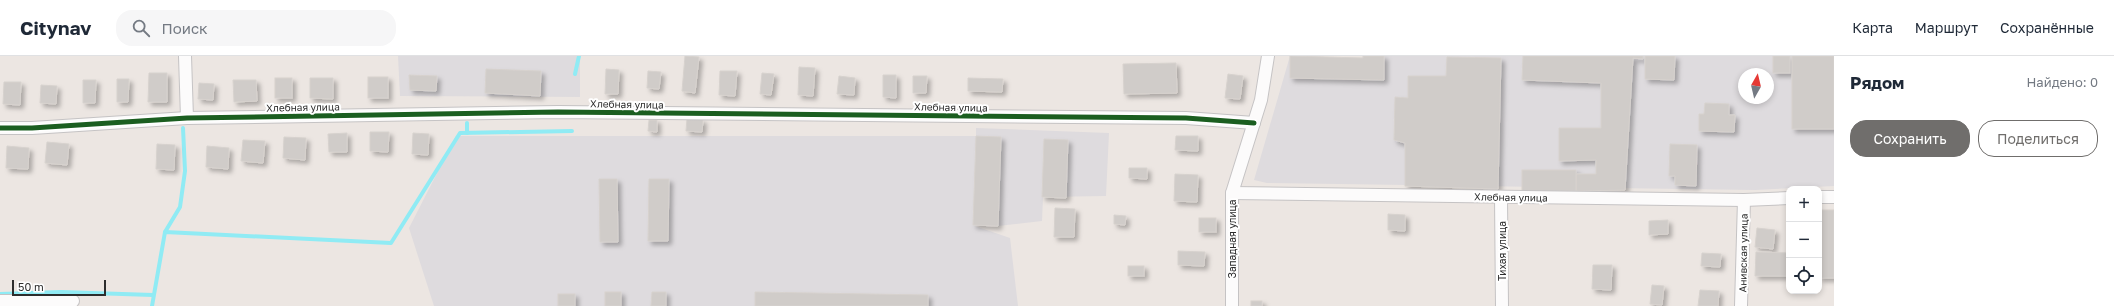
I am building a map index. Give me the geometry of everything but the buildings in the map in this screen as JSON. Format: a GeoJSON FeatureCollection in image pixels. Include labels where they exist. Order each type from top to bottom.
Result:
{"type":"FeatureCollection","features":[{"type":"Feature","properties":{"kind":"street"},"geometry":{"type":"LineString","coordinates":[[185,56],[188,118]]}},
{"type":"Feature","properties":{"kind":"street","name":"Западная улица"},"geometry":{"type":"LineString","coordinates":[[1232,306],[1232,193],[1261,100],[1268,56]]}},
{"type":"Feature","properties":{"kind":"street","name":"Хлебная улица"},"geometry":{"type":"LineString","coordinates":[[0,128],[32,128],[188,118],[558,112],[1186,118],[1254,123]]}},
{"type":"Feature","properties":{"kind":"street","name":"Хлебная улица"},"geometry":{"type":"LineString","coordinates":[[1232,193],[1744,200],[1786,198]]}},
{"type":"Feature","properties":{"kind":"street","name":"Тихая улица"},"geometry":{"type":"LineString","coordinates":[[1501,197],[1502,306]]}},
{"type":"Feature","properties":{"kind":"street"},"geometry":{"type":"LineString","coordinates":[[1822,197],[1834,197]]}},
{"type":"Feature","properties":{"kind":"street","name":"Анивская улица"},"geometry":{"type":"LineString","coordinates":[[1742,306],[1744,200]]}},
{"type":"Feature","properties":{"kind":"street"},"geometry":{"type":"LineString","coordinates":[[0,301],[73,301]]}},
{"type":"Feature","properties":{"kind":"shaded area"},"geometry":{"type":"Polygon","coordinates":[[[398,56],[580,56],[580,97],[400,96],[398,56]]]}},
{"type":"Feature","properties":{"kind":"shaded area"},"geometry":{"type":"Polygon","coordinates":[[[1290,56],[1362,58],[1363,56],[1834,56],[1834,186],[1786,186],[1786,188],[1755,190],[1267,183],[1254,180],[1290,56]]]}},
{"type":"Feature","properties":{"kind":"shaded area"},"geometry":{"type":"Polygon","coordinates":[[[976,128],[1109,133],[1106,196],[1043,197],[1042,221],[998,226],[975,226],[1010,238],[1018,306],[434,306],[409,228],[456,136],[976,136],[976,128]]]}},
{"type":"Feature","properties":{"kind":"waterway"},"geometry":{"type":"LineString","coordinates":[[575,74],[579,56]]}},
{"type":"Feature","properties":{"kind":"waterway"},"geometry":{"type":"LineString","coordinates":[[467,123],[467,133]]}},
{"type":"Feature","properties":{"kind":"waterway"},"geometry":{"type":"LineString","coordinates":[[165,232],[180,207],[185,171],[183,128]]}},
{"type":"Feature","properties":{"kind":"waterway"},"geometry":{"type":"LineString","coordinates":[[152,306],[165,232],[391,243],[460,133],[572,131]]}},
{"type":"Feature","properties":{"kind":"waterway"},"geometry":{"type":"LineString","coordinates":[[0,294],[61,292],[153,295]]}},
{"type":"Feature","properties":{"kind":"cycle path"},"geometry":{"type":"LineString","coordinates":[[0,128],[32,128],[187,118],[558,112],[1186,118],[1254,123]]}}]}
